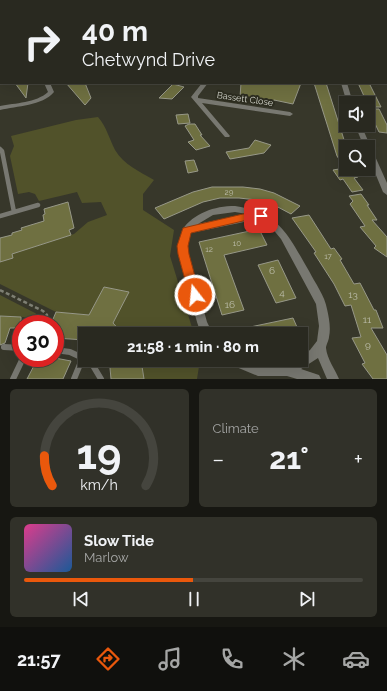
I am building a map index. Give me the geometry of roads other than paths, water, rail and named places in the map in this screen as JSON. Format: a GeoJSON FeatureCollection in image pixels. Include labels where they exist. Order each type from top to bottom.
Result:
{"type":"FeatureCollection","features":[{"type":"Feature","properties":{"kind":"street"},"geometry":{"type":"LineString","coordinates":[[0,108],[26,103],[49,96],[51,92],[47,84]]}},
{"type":"Feature","properties":{"kind":"street","name":"Bassett Close"},"geometry":{"type":"LineString","coordinates":[[204,84],[194,98],[227,136]]}},
{"type":"Feature","properties":{"kind":"street"},"geometry":{"type":"LineString","coordinates":[[344,84],[348,96]]}},
{"type":"Feature","properties":{"kind":"street","name":"Bassett Close"},"geometry":{"type":"LineString","coordinates":[[197,100],[290,114]]}},
{"type":"Feature","properties":{"kind":"street"},"geometry":{"type":"LineString","coordinates":[[375,164],[387,192]]}},
{"type":"Feature","properties":{"kind":"street"},"geometry":{"type":"LineString","coordinates":[[204,327],[183,254],[182,246],[186,230],[196,220],[206,214],[217,211],[230,209],[244,210],[261,216],[276,226],[282,233],[321,304],[324,315],[323,339],[320,347],[303,362],[287,370]]}},
{"type":"Feature","properties":{"kind":"street"},"geometry":{"type":"LineString","coordinates":[[186,230],[243,218],[261,216]]}},
{"type":"Feature","properties":{"kind":"street"},"geometry":{"type":"LineString","coordinates":[[320,347],[325,363],[333,379]]}},
{"type":"Feature","properties":{"kind":"street"},"geometry":{"type":"LineString","coordinates":[[250,367],[258,370],[287,370],[315,379]]}},
{"type":"Feature","properties":{"kind":"lane"},"geometry":{"type":"LineString","coordinates":[[0,149],[2,151],[14,212]]}},
{"type":"Feature","properties":{"kind":"lane"},"geometry":{"type":"LineString","coordinates":[[0,216],[38,205]]}},
{"type":"Feature","properties":{"kind":"lane"},"geometry":{"type":"LineString","coordinates":[[4,348],[12,348]]}},
{"type":"Feature","properties":{"kind":"lane"},"geometry":{"type":"LineString","coordinates":[[64,351],[78,356]]}},
{"type":"Feature","properties":{"kind":"lane"},"geometry":{"type":"LineString","coordinates":[[13,379],[19,367]]}},
{"type":"Feature","properties":{"kind":"lane"},"geometry":{"type":"LineString","coordinates":[[74,379],[81,367]]}},
{"type":"Feature","properties":{"kind":"lane"},"geometry":{"type":"LineString","coordinates":[[94,367],[101,379]]}}]}
